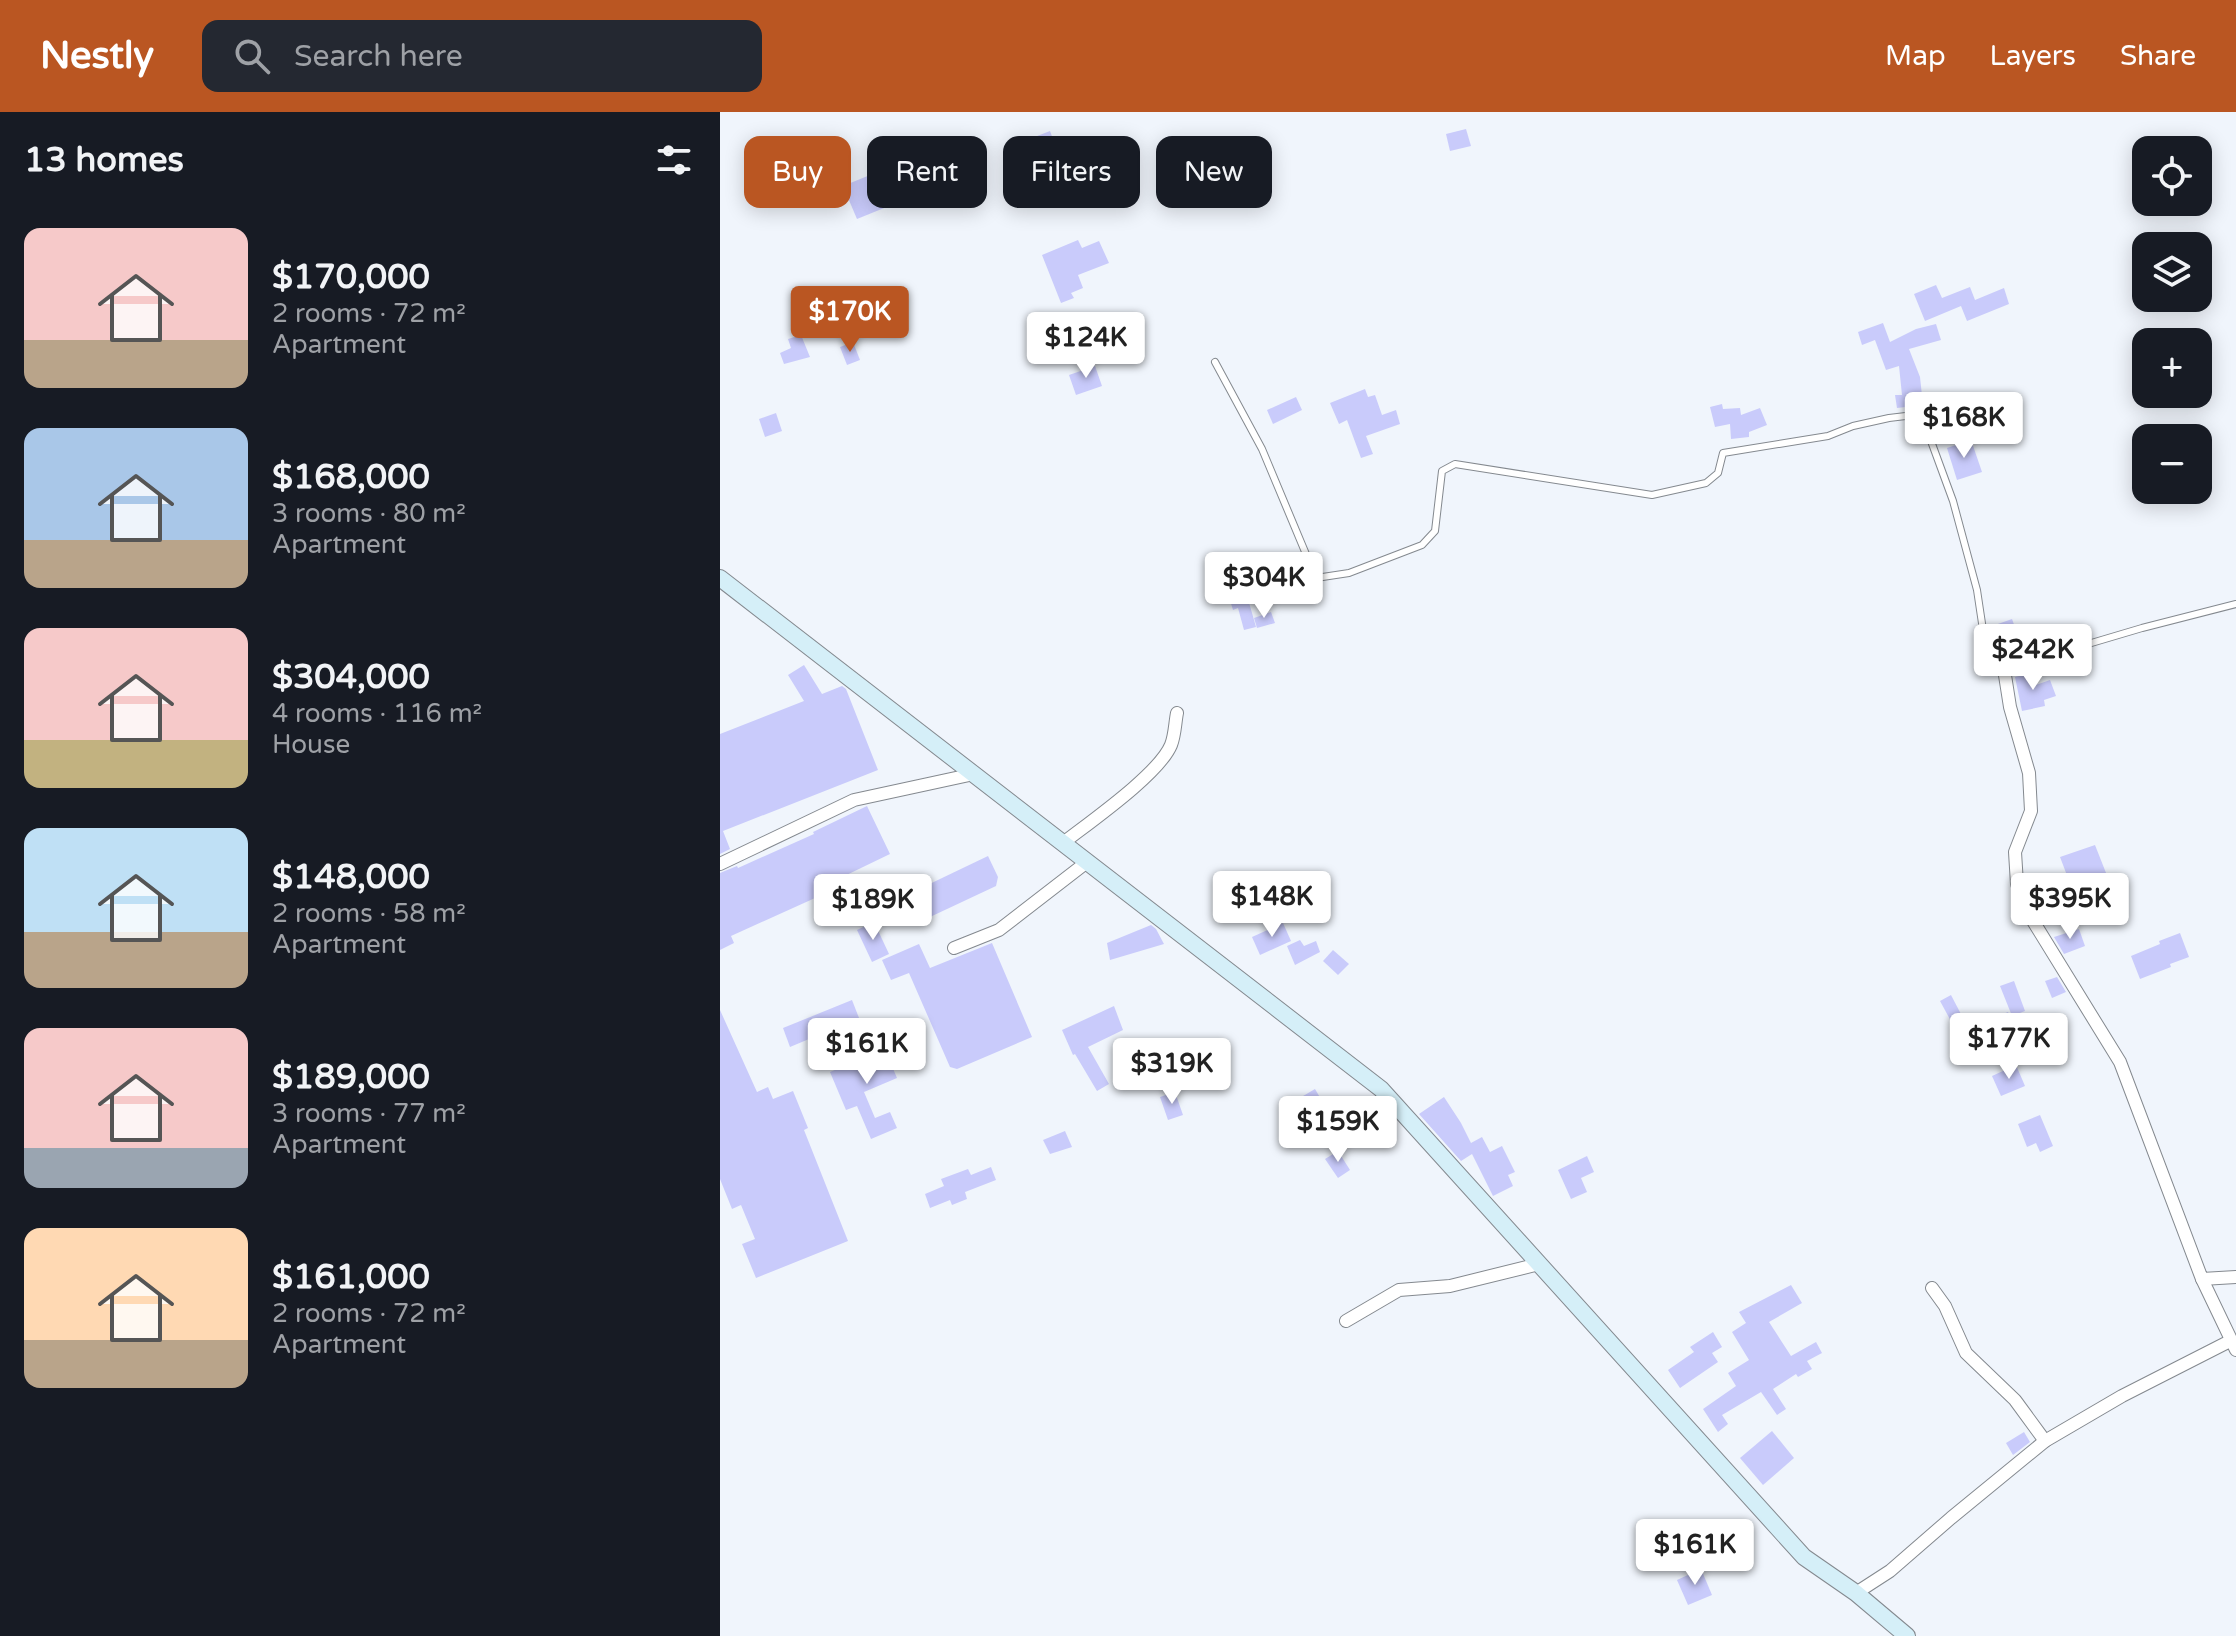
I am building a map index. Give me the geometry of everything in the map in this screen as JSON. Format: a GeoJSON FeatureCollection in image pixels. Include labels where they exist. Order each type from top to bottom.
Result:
{"type":"FeatureCollection","features":[{"type":"Feature","properties":{"kind":"main road"},"geometry":{"type":"LineString","coordinates":[[720,578],[1381,1089],[1804,1557],[1856,1593],[1907,1636]]}},
{"type":"Feature","properties":{"kind":"street"},"geometry":{"type":"LineString","coordinates":[[1856,1593],[1890,1571],[2045,1441],[2122,1396],[2233,1346],[2202,1279],[2120,1062],[2030,916],[2017,884],[2015,852],[2031,811],[2029,773],[2010,707],[2004,669]]}},
{"type":"Feature","properties":{"kind":"street"},"geometry":{"type":"LineString","coordinates":[[1063,843],[1136,785],[1166,753],[1172,743],[1177,713]]}},
{"type":"Feature","properties":{"kind":"street"},"geometry":{"type":"LineString","coordinates":[[720,864],[854,800],[974,774]]}},
{"type":"Feature","properties":{"kind":"street"},"geometry":{"type":"LineString","coordinates":[[954,948],[999,930],[1087,862]]}},
{"type":"Feature","properties":{"kind":"street"},"geometry":{"type":"LineString","coordinates":[[1346,1321],[1399,1290],[1450,1286],[1539,1264]]}},
{"type":"Feature","properties":{"kind":"street"},"geometry":{"type":"LineString","coordinates":[[2202,1279],[2236,1277]]}},
{"type":"Feature","properties":{"kind":"street"},"geometry":{"type":"LineString","coordinates":[[1932,1288],[1945,1306],[1966,1353],[2015,1400],[2045,1441]]}},
{"type":"Feature","properties":{"kind":"lane"},"geometry":{"type":"LineString","coordinates":[[1215,362],[1262,449],[1316,578],[1349,573],[1422,545],[1435,531],[1442,471],[1455,464],[1652,495],[1706,483],[1718,473],[1723,453],[1828,436],[1853,426],[1914,415],[1924,422],[1953,501],[1977,590],[1983,630],[1994,659],[2004,669],[2236,604]]}},
{"type":"Feature","properties":{"kind":"building"},"geometry":{"type":"Polygon","coordinates":[[[1466,129],[1471,146],[1450,151],[1446,134],[1466,129]]]}},
{"type":"Feature","properties":{"kind":"building"},"geometry":{"type":"Polygon","coordinates":[[[867,176],[867,208],[884,208],[857,219],[851,205],[851,183],[867,176]]]}},
{"type":"Feature","properties":{"kind":"building"},"geometry":{"type":"Polygon","coordinates":[[[1078,240],[1082,248],[1099,241],[1109,263],[1078,275],[1083,288],[1071,293],[1074,298],[1061,303],[1042,255],[1078,240]]]}},
{"type":"Feature","properties":{"kind":"building"},"geometry":{"type":"Polygon","coordinates":[[[1936,285],[1942,298],[1970,287],[1975,300],[2004,288],[2009,304],[1967,321],[1961,306],[1925,321],[1914,294],[1936,285]]]}},
{"type":"Feature","properties":{"kind":"building"},"geometry":{"type":"Polygon","coordinates":[[[1883,323],[1890,342],[1916,329],[1936,324],[1941,340],[1909,349],[1920,377],[1923,405],[1897,408],[1895,395],[1902,395],[1899,366],[1886,370],[1875,340],[1862,345],[1858,332],[1883,323]]]}},
{"type":"Feature","properties":{"kind":"building"},"geometry":{"type":"Polygon","coordinates":[[[801,335],[810,357],[784,364],[780,353],[791,348],[788,339],[801,335]]]}},
{"type":"Feature","properties":{"kind":"building"},"geometry":{"type":"Polygon","coordinates":[[[853,342],[860,360],[847,365],[840,347],[853,342]]]}},
{"type":"Feature","properties":{"kind":"building"},"geometry":{"type":"Polygon","coordinates":[[[1095,366],[1102,386],[1076,395],[1069,375],[1095,366]]]}},
{"type":"Feature","properties":{"kind":"building"},"geometry":{"type":"Polygon","coordinates":[[[1365,389],[1368,397],[1375,395],[1382,415],[1396,410],[1400,424],[1366,436],[1373,454],[1361,458],[1347,420],[1339,424],[1330,403],[1365,389]]]}},
{"type":"Feature","properties":{"kind":"building"},"geometry":{"type":"Polygon","coordinates":[[[1296,397],[1302,410],[1273,424],[1267,410],[1296,397]]]}},
{"type":"Feature","properties":{"kind":"building"},"geometry":{"type":"Polygon","coordinates":[[[1943,403],[1948,419],[1937,423],[1932,406],[1943,403]]]}},
{"type":"Feature","properties":{"kind":"building"},"geometry":{"type":"Polygon","coordinates":[[[1722,404],[1723,409],[1740,408],[1741,415],[1760,408],[1767,425],[1749,432],[1749,437],[1731,439],[1730,424],[1715,427],[1710,407],[1722,404]]]}},
{"type":"Feature","properties":{"kind":"building"},"geometry":{"type":"Polygon","coordinates":[[[776,413],[782,431],[765,437],[759,419],[776,413]]]}},
{"type":"Feature","properties":{"kind":"building"},"geometry":{"type":"Polygon","coordinates":[[[1971,440],[1982,472],[1957,480],[1947,448],[1971,440]]]}},
{"type":"Feature","properties":{"kind":"building"},"geometry":{"type":"Polygon","coordinates":[[[1250,561],[1258,584],[1236,592],[1231,580],[1243,576],[1239,565],[1250,561]]]}},
{"type":"Feature","properties":{"kind":"building"},"geometry":{"type":"Polygon","coordinates":[[[1246,592],[1256,627],[1244,630],[1238,608],[1233,610],[1229,597],[1246,592]]]}},
{"type":"Feature","properties":{"kind":"building"},"geometry":{"type":"Polygon","coordinates":[[[1271,612],[1275,623],[1257,628],[1254,618],[1271,612]]]}},
{"type":"Feature","properties":{"kind":"building"},"geometry":{"type":"Polygon","coordinates":[[[2012,619],[2017,633],[2023,632],[2027,644],[2004,652],[1995,625],[2012,619]]]}},
{"type":"Feature","properties":{"kind":"building"},"geometry":{"type":"Polygon","coordinates":[[[804,665],[822,694],[842,686],[846,689],[878,770],[723,831],[730,849],[720,854],[720,734],[804,701],[788,675],[804,665]]]}},
{"type":"Feature","properties":{"kind":"building"},"geometry":{"type":"Polygon","coordinates":[[[2030,673],[2033,686],[2050,680],[2056,696],[2044,700],[2045,706],[2022,711],[2015,677],[2030,673]]]}},
{"type":"Feature","properties":{"kind":"building"},"geometry":{"type":"Polygon","coordinates":[[[867,806],[890,854],[832,882],[835,889],[731,936],[734,943],[720,950],[720,873],[814,834],[867,806]]]}},
{"type":"Feature","properties":{"kind":"building"},"geometry":{"type":"Polygon","coordinates":[[[2095,845],[2108,878],[2074,892],[2076,897],[2066,901],[2058,882],[2068,878],[2060,857],[2095,845]]]}},
{"type":"Feature","properties":{"kind":"building"},"geometry":{"type":"Polygon","coordinates":[[[988,856],[998,877],[996,886],[930,917],[917,890],[988,856]]]}},
{"type":"Feature","properties":{"kind":"building"},"geometry":{"type":"Polygon","coordinates":[[[874,922],[889,954],[872,962],[857,930],[874,922]]]}},
{"type":"Feature","properties":{"kind":"building"},"geometry":{"type":"Polygon","coordinates":[[[1283,923],[1291,941],[1260,955],[1252,937],[1283,923]]]}},
{"type":"Feature","properties":{"kind":"building"},"geometry":{"type":"Polygon","coordinates":[[[1151,925],[1164,944],[1110,960],[1107,943],[1151,925]]]}},
{"type":"Feature","properties":{"kind":"building"},"geometry":{"type":"Polygon","coordinates":[[[2079,929],[2085,946],[2064,954],[2054,937],[2079,929]]]}},
{"type":"Feature","properties":{"kind":"building"},"geometry":{"type":"Polygon","coordinates":[[[2180,933],[2189,957],[2140,979],[2131,956],[2180,933]]]}},
{"type":"Feature","properties":{"kind":"building"},"geometry":{"type":"Polygon","coordinates":[[[1300,940],[1304,946],[1316,941],[1320,952],[1295,965],[1287,946],[1300,940]]]}},
{"type":"Feature","properties":{"kind":"building"},"geometry":{"type":"Polygon","coordinates":[[[992,943],[1032,1037],[957,1069],[950,1067],[909,973],[891,980],[882,960],[919,944],[930,968],[992,943]]]}},
{"type":"Feature","properties":{"kind":"building"},"geometry":{"type":"Polygon","coordinates":[[[1333,950],[1349,964],[1338,975],[1323,961],[1333,950]]]}},
{"type":"Feature","properties":{"kind":"building"},"geometry":{"type":"Polygon","coordinates":[[[2057,977],[2066,992],[2052,998],[2045,981],[2057,977]]]}},
{"type":"Feature","properties":{"kind":"building"},"geometry":{"type":"Polygon","coordinates":[[[2014,981],[2025,1011],[2012,1016],[2000,986],[2014,981]]]}},
{"type":"Feature","properties":{"kind":"building"},"geometry":{"type":"Polygon","coordinates":[[[1951,995],[1963,1018],[1952,1023],[1940,1001],[1951,995]]]}},
{"type":"Feature","properties":{"kind":"building"},"geometry":{"type":"Polygon","coordinates":[[[852,1000],[859,1018],[790,1047],[783,1028],[852,1000]]]}},
{"type":"Feature","properties":{"kind":"building"},"geometry":{"type":"Polygon","coordinates":[[[1114,1006],[1123,1030],[1088,1047],[1109,1084],[1097,1091],[1073,1055],[1062,1030],[1114,1006]]]}},
{"type":"Feature","properties":{"kind":"building"},"geometry":{"type":"Polygon","coordinates":[[[720,1010],[757,1092],[768,1087],[773,1099],[793,1091],[808,1128],[804,1130],[848,1241],[756,1278],[742,1244],[755,1239],[741,1205],[732,1209],[720,1179],[720,1010]]]}},
{"type":"Feature","properties":{"kind":"building"},"geometry":{"type":"Polygon","coordinates":[[[2008,1012],[2021,1041],[2010,1046],[2006,1037],[1992,1043],[1986,1030],[1996,1026],[1993,1018],[2008,1012]]]}},
{"type":"Feature","properties":{"kind":"building"},"geometry":{"type":"Polygon","coordinates":[[[880,1038],[897,1078],[864,1092],[875,1118],[890,1112],[897,1128],[871,1139],[857,1106],[846,1110],[830,1072],[868,1056],[864,1045],[880,1038]]]}},
{"type":"Feature","properties":{"kind":"building"},"geometry":{"type":"Polygon","coordinates":[[[1150,1052],[1158,1071],[1132,1083],[1124,1064],[1150,1052]]]}},
{"type":"Feature","properties":{"kind":"building"},"geometry":{"type":"Polygon","coordinates":[[[2016,1065],[2025,1086],[2001,1096],[1992,1076],[2016,1065]]]}},
{"type":"Feature","properties":{"kind":"building"},"geometry":{"type":"Polygon","coordinates":[[[1315,1089],[1325,1106],[1297,1123],[1286,1106],[1315,1089]]]}},
{"type":"Feature","properties":{"kind":"building"},"geometry":{"type":"Polygon","coordinates":[[[1175,1092],[1183,1115],[1168,1120],[1160,1097],[1175,1092]]]}},
{"type":"Feature","properties":{"kind":"building"},"geometry":{"type":"Polygon","coordinates":[[[1444,1097],[1471,1143],[1482,1137],[1490,1152],[1502,1146],[1515,1172],[1508,1175],[1513,1186],[1493,1196],[1472,1154],[1461,1161],[1419,1114],[1444,1097]]]}},
{"type":"Feature","properties":{"kind":"building"},"geometry":{"type":"Polygon","coordinates":[[[2040,1115],[2053,1146],[2040,1152],[2036,1143],[2027,1147],[2018,1124],[2040,1115]]]}},
{"type":"Feature","properties":{"kind":"building"},"geometry":{"type":"Polygon","coordinates":[[[1065,1131],[1072,1147],[1050,1154],[1043,1140],[1065,1131]]]}},
{"type":"Feature","properties":{"kind":"building"},"geometry":{"type":"Polygon","coordinates":[[[1338,1151],[1350,1170],[1338,1178],[1325,1159],[1338,1151]]]}},
{"type":"Feature","properties":{"kind":"building"},"geometry":{"type":"Polygon","coordinates":[[[1587,1156],[1594,1172],[1581,1178],[1587,1192],[1571,1199],[1558,1170],[1587,1156]]]}},
{"type":"Feature","properties":{"kind":"building"},"geometry":{"type":"Polygon","coordinates":[[[991,1167],[996,1180],[965,1192],[967,1199],[952,1205],[950,1200],[930,1208],[925,1194],[944,1186],[941,1179],[968,1169],[971,1175],[991,1167]]]}},
{"type":"Feature","properties":{"kind":"building"},"geometry":{"type":"Polygon","coordinates":[[[1791,1285],[1802,1303],[1769,1322],[1791,1356],[1816,1342],[1822,1353],[1807,1361],[1812,1369],[1798,1377],[1796,1374],[1773,1389],[1786,1409],[1777,1415],[1761,1392],[1722,1415],[1728,1424],[1718,1432],[1703,1409],[1736,1386],[1728,1373],[1749,1360],[1732,1332],[1746,1323],[1739,1312],[1791,1285]]]}},
{"type":"Feature","properties":{"kind":"building"},"geometry":{"type":"Polygon","coordinates":[[[1713,1332],[1722,1347],[1712,1353],[1718,1362],[1680,1388],[1668,1370],[1694,1352],[1690,1347],[1713,1332]]]}},
{"type":"Feature","properties":{"kind":"building"},"geometry":{"type":"Polygon","coordinates":[[[1772,1431],[1794,1458],[1763,1485],[1740,1458],[1772,1431]]]}},
{"type":"Feature","properties":{"kind":"building"},"geometry":{"type":"Polygon","coordinates":[[[2024,1432],[2030,1442],[2013,1455],[2006,1443],[2024,1432]]]}},
{"type":"Feature","properties":{"kind":"building"},"geometry":{"type":"Polygon","coordinates":[[[1701,1569],[1712,1595],[1688,1605],[1677,1580],[1701,1569]]]}}]}
